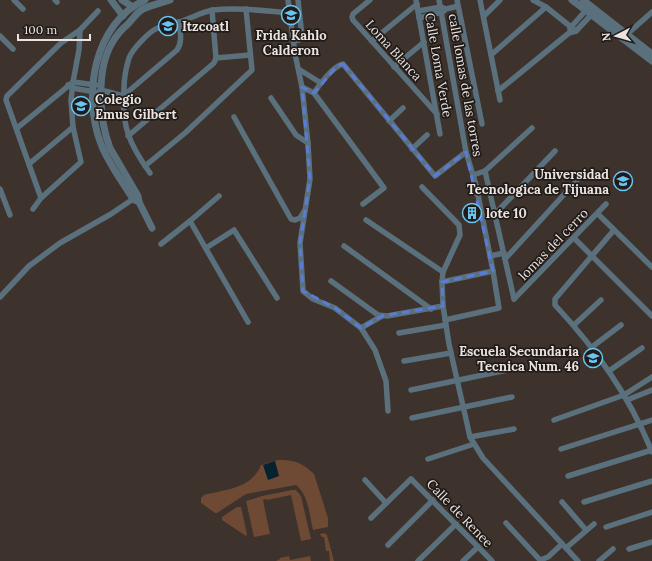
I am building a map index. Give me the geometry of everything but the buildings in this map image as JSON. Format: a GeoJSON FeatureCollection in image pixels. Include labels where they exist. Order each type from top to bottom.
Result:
{"type":"FeatureCollection","features":[{"type":"Feature","properties":{"kind":"street"},"geometry":{"type":"LineString","coordinates":[[14,0],[23,9]]}},
{"type":"Feature","properties":{"kind":"street"},"geometry":{"type":"LineString","coordinates":[[110,0],[123,16]]}},
{"type":"Feature","properties":{"kind":"street"},"geometry":{"type":"LineString","coordinates":[[122,0],[133,7]]}},
{"type":"Feature","properties":{"kind":"street"},"geometry":{"type":"LineString","coordinates":[[136,199],[109,162],[100,143],[94,117],[93,88],[99,57],[105,39],[123,16],[133,7],[145,0]]}},
{"type":"Feature","properties":{"kind":"street"},"geometry":{"type":"LineString","coordinates":[[152,228],[107,140],[104,128],[102,90],[108,53],[112,42],[142,10],[170,0]]}},
{"type":"Feature","properties":{"kind":"street"},"geometry":{"type":"LineString","coordinates":[[288,0],[293,41],[300,70],[308,143],[310,179],[307,208],[300,243],[304,291],[313,299],[335,308],[360,328],[374,350],[386,381],[388,411]]}},
{"type":"Feature","properties":{"kind":"street"},"geometry":{"type":"LineString","coordinates":[[293,41],[299,40],[302,36],[298,0]]}},
{"type":"Feature","properties":{"kind":"street","name":"Loma Blanca"},"geometry":{"type":"LineString","coordinates":[[370,0],[353,14],[353,20],[437,114]]}},
{"type":"Feature","properties":{"kind":"street","name":"calle lomas de las torres"},"geometry":{"type":"LineString","coordinates":[[440,0],[443,9],[466,152],[473,175],[493,271],[499,308],[445,323]]}},
{"type":"Feature","properties":{"kind":"street"},"geometry":{"type":"LineString","coordinates":[[480,0],[500,100]]}},
{"type":"Feature","properties":{"kind":"street"},"geometry":{"type":"LineString","coordinates":[[484,16],[500,0]]}},
{"type":"Feature","properties":{"kind":"street"},"geometry":{"type":"LineString","coordinates":[[533,0],[546,7],[570,30],[576,31],[591,10]]}},
{"type":"Feature","properties":{"kind":"street"},"geometry":{"type":"LineString","coordinates":[[572,0],[591,10],[652,61]]}},
{"type":"Feature","properties":{"kind":"street"},"geometry":{"type":"LineString","coordinates":[[583,0],[591,10]]}},
{"type":"Feature","properties":{"kind":"street"},"geometry":{"type":"LineString","coordinates":[[372,41],[416,2]]}},
{"type":"Feature","properties":{"kind":"street","name":"Calle Loma Verde"},"geometry":{"type":"LineString","coordinates":[[416,2],[440,134]]}},
{"type":"Feature","properties":{"kind":"street"},"geometry":{"type":"LineString","coordinates":[[419,18],[458,3],[482,124]]}},
{"type":"Feature","properties":{"kind":"street"},"geometry":{"type":"LineString","coordinates":[[491,55],[546,7]]}},
{"type":"Feature","properties":{"kind":"street"},"geometry":{"type":"LineString","coordinates":[[150,173],[132,146],[128,136],[123,116],[123,96],[127,68],[131,54],[150,32],[212,10],[246,9],[290,13]]}},
{"type":"Feature","properties":{"kind":"street"},"geometry":{"type":"LineString","coordinates":[[145,166],[185,133],[252,70],[246,9]]}},
{"type":"Feature","properties":{"kind":"street"},"geometry":{"type":"LineString","coordinates":[[418,11],[443,9]]}},
{"type":"Feature","properties":{"kind":"street"},"geometry":{"type":"LineString","coordinates":[[128,136],[214,63],[216,58],[212,10]]}},
{"type":"Feature","properties":{"kind":"street"},"geometry":{"type":"LineString","coordinates":[[498,91],[570,30],[591,10]]}},
{"type":"Feature","properties":{"kind":"street"},"geometry":{"type":"LineString","coordinates":[[41,198],[6,100],[7,96],[61,43],[80,30],[98,11]]}},
{"type":"Feature","properties":{"kind":"street"},"geometry":{"type":"LineString","coordinates":[[624,37],[652,12]]}},
{"type":"Feature","properties":{"kind":"street"},"geometry":{"type":"LineString","coordinates":[[123,96],[177,50],[180,45],[181,38],[179,22]]}},
{"type":"Feature","properties":{"kind":"street"},"geometry":{"type":"LineString","coordinates":[[33,209],[41,198],[81,162],[73,127],[71,100],[71,85],[79,50],[80,30]]}},
{"type":"Feature","properties":{"kind":"street"},"geometry":{"type":"LineString","coordinates":[[0,36],[13,50]]}},
{"type":"Feature","properties":{"kind":"street"},"geometry":{"type":"LineString","coordinates":[[624,37],[652,54]]}},
{"type":"Feature","properties":{"kind":"street"},"geometry":{"type":"LineString","coordinates":[[394,67],[424,42]]}},
{"type":"Feature","properties":{"kind":"street"},"geometry":{"type":"LineString","coordinates":[[216,58],[250,55]]}},
{"type":"Feature","properties":{"kind":"street"},"geometry":{"type":"LineString","coordinates":[[314,93],[337,66],[343,64],[435,176],[466,152]]}},
{"type":"Feature","properties":{"kind":"street"},"geometry":{"type":"LineString","coordinates":[[300,70],[321,83]]}},
{"type":"Feature","properties":{"kind":"street"},"geometry":{"type":"LineString","coordinates":[[17,128],[71,85],[93,88],[123,96]]}},
{"type":"Feature","properties":{"kind":"street"},"geometry":{"type":"LineString","coordinates":[[302,87],[314,93],[384,188],[363,204]]}},
{"type":"Feature","properties":{"kind":"street"},"geometry":{"type":"LineString","coordinates":[[271,98],[296,135],[308,143]]}},
{"type":"Feature","properties":{"kind":"street"},"geometry":{"type":"LineString","coordinates":[[389,121],[402,108]]}},
{"type":"Feature","properties":{"kind":"street"},"geometry":{"type":"LineString","coordinates":[[234,117],[291,219],[296,220],[300,218],[307,208]]}},
{"type":"Feature","properties":{"kind":"street"},"geometry":{"type":"LineString","coordinates":[[29,164],[73,127]]}},
{"type":"Feature","properties":{"kind":"street"},"geometry":{"type":"LineString","coordinates":[[473,175],[485,171],[532,128]]}},
{"type":"Feature","properties":{"kind":"street"},"geometry":{"type":"LineString","coordinates":[[412,149],[427,135]]}},
{"type":"Feature","properties":{"kind":"street"},"geometry":{"type":"LineString","coordinates":[[496,213],[555,151]]}},
{"type":"Feature","properties":{"kind":"street","name":"calle lomas de las torres"},"geometry":{"type":"LineString","coordinates":[[485,171],[496,213],[514,299]]}},
{"type":"Feature","properties":{"kind":"street"},"geometry":{"type":"LineString","coordinates":[[490,256],[505,256],[580,177]]}},
{"type":"Feature","properties":{"kind":"street"},"geometry":{"type":"LineString","coordinates":[[422,187],[459,225],[460,235],[443,272],[443,306],[451,353],[470,437],[483,458],[578,561]]}},
{"type":"Feature","properties":{"kind":"street"},"geometry":{"type":"LineString","coordinates":[[0,190],[10,216]]}},
{"type":"Feature","properties":{"kind":"street"},"geometry":{"type":"LineString","coordinates":[[161,244],[219,196]]}},
{"type":"Feature","properties":{"kind":"street"},"geometry":{"type":"LineString","coordinates":[[0,297],[29,266],[60,243],[136,199]]}},
{"type":"Feature","properties":{"kind":"street","name":"lomas del cerro"},"geometry":{"type":"LineString","coordinates":[[514,299],[598,214],[606,204]]}},
{"type":"Feature","properties":{"kind":"street"},"geometry":{"type":"LineString","coordinates":[[598,214],[652,267]]}},
{"type":"Feature","properties":{"kind":"street"},"geometry":{"type":"LineString","coordinates":[[366,220],[443,272]]}},
{"type":"Feature","properties":{"kind":"street"},"geometry":{"type":"LineString","coordinates":[[190,221],[248,322]]}},
{"type":"Feature","properties":{"kind":"street"},"geometry":{"type":"LineString","coordinates":[[206,248],[234,230],[277,298]]}},
{"type":"Feature","properties":{"kind":"street"},"geometry":{"type":"LineString","coordinates":[[568,476],[652,451],[626,398],[609,371],[592,347],[554,302],[614,230]]}},
{"type":"Feature","properties":{"kind":"street"},"geometry":{"type":"LineString","coordinates":[[574,238],[652,316]]}},
{"type":"Feature","properties":{"kind":"street"},"geometry":{"type":"LineString","coordinates":[[344,246],[431,309]]}},
{"type":"Feature","properties":{"kind":"street"},"geometry":{"type":"LineString","coordinates":[[442,282],[493,271]]}},
{"type":"Feature","properties":{"kind":"street"},"geometry":{"type":"LineString","coordinates":[[331,281],[378,315],[382,316],[443,306]]}},
{"type":"Feature","properties":{"kind":"street"},"geometry":{"type":"LineString","coordinates":[[574,325],[601,300]]}},
{"type":"Feature","properties":{"kind":"street"},"geometry":{"type":"LineString","coordinates":[[360,328],[382,316]]}},
{"type":"Feature","properties":{"kind":"street"},"geometry":{"type":"LineString","coordinates":[[399,333],[445,323]]}},
{"type":"Feature","properties":{"kind":"street"},"geometry":{"type":"LineString","coordinates":[[592,347],[622,325]]}},
{"type":"Feature","properties":{"kind":"street"},"geometry":{"type":"LineString","coordinates":[[609,371],[642,348]]}},
{"type":"Feature","properties":{"kind":"street"},"geometry":{"type":"LineString","coordinates":[[404,361],[451,353]]}},
{"type":"Feature","properties":{"kind":"street"},"geometry":{"type":"LineString","coordinates":[[412,390],[507,370]]}},
{"type":"Feature","properties":{"kind":"street"},"geometry":{"type":"LineString","coordinates":[[626,398],[652,378]]}},
{"type":"Feature","properties":{"kind":"street"},"geometry":{"type":"LineString","coordinates":[[554,420],[652,390]]}},
{"type":"Feature","properties":{"kind":"street"},"geometry":{"type":"LineString","coordinates":[[412,418],[512,398]]}},
{"type":"Feature","properties":{"kind":"street"},"geometry":{"type":"LineString","coordinates":[[561,449],[652,420]]}},
{"type":"Feature","properties":{"kind":"street"},"geometry":{"type":"LineString","coordinates":[[470,437],[514,429]]}},
{"type":"Feature","properties":{"kind":"street"},"geometry":{"type":"LineString","coordinates":[[428,459],[474,444]]}},
{"type":"Feature","properties":{"kind":"street","name":"Calle de Renee"},"geometry":{"type":"LineString","coordinates":[[386,503],[411,479],[413,480],[492,561]]}},
{"type":"Feature","properties":{"kind":"street"},"geometry":{"type":"LineString","coordinates":[[365,480],[386,503],[371,518]]}},
{"type":"Feature","properties":{"kind":"street"},"geometry":{"type":"LineString","coordinates":[[584,502],[652,481]]}},
{"type":"Feature","properties":{"kind":"street"},"geometry":{"type":"LineString","coordinates":[[388,545],[433,500]]}},
{"type":"Feature","properties":{"kind":"street"},"geometry":{"type":"LineString","coordinates":[[562,502],[586,530]]}},
{"type":"Feature","properties":{"kind":"street"},"geometry":{"type":"LineString","coordinates":[[606,527],[652,512]]}},
{"type":"Feature","properties":{"kind":"street"},"geometry":{"type":"LineString","coordinates":[[506,523],[540,560],[545,560],[594,524]]}},
{"type":"Feature","properties":{"kind":"street"},"geometry":{"type":"LineString","coordinates":[[418,561],[456,524]]}},
{"type":"Feature","properties":{"kind":"street"},"geometry":{"type":"LineString","coordinates":[[629,549],[652,542]]}},
{"type":"Feature","properties":{"kind":"street"},"geometry":{"type":"LineString","coordinates":[[463,561],[478,547]]}},
{"type":"Feature","properties":{"kind":"street"},"geometry":{"type":"LineString","coordinates":[[599,561],[613,549]]}},
{"type":"Feature","properties":{"kind":"highlighted area"},"geometry":{"type":"Polygon","coordinates":[[[343,64],[435,176],[466,152],[493,271],[442,282],[443,306],[382,316],[361,328],[335,308],[303,291],[300,243],[310,179],[302,87],[314,93],[337,66],[343,64]]]}},
{"type":"Feature","properties":{"kind":"shaded area"},"geometry":{"type":"Polygon","coordinates":[[[278,460],[297,462],[314,474],[328,518],[328,527],[313,530],[304,494],[296,485],[246,494],[217,513],[201,503],[201,498],[204,495],[237,487],[251,479],[257,473],[261,465],[278,460]]]}},
{"type":"Feature","properties":{"kind":"shaded area"},"geometry":{"type":"Polygon","coordinates":[[[296,490],[301,496],[311,539],[301,541],[291,495],[263,500],[270,534],[254,537],[246,501],[296,490]]]}},
{"type":"Feature","properties":{"kind":"shaded area"},"geometry":{"type":"Polygon","coordinates":[[[237,507],[241,507],[247,534],[246,536],[222,520],[222,517],[237,507]]]}},
{"type":"Feature","properties":{"kind":"shaded area"},"geometry":{"type":"Polygon","coordinates":[[[324,533],[327,535],[334,561],[330,561],[329,551],[326,551],[324,537],[320,534],[324,533]]]}},
{"type":"Feature","properties":{"kind":"shaded area"},"geometry":{"type":"Polygon","coordinates":[[[289,556],[290,560],[310,556],[311,561],[276,561],[280,558],[289,556]]]}},
{"type":"Feature","properties":{"kind":"water"},"geometry":{"type":"Polygon","coordinates":[[[275,461],[279,476],[268,480],[263,465],[275,461]]]}},
{"type":"Feature","properties":{"kind":"place","name":"Frida Kahlo Calderon"},"geometry":{"type":"Point","coordinates":[291,15]}},
{"type":"Feature","properties":{"kind":"place","name":"Itzcoatl"},"geometry":{"type":"Point","coordinates":[168,26]}},
{"type":"Feature","properties":{"kind":"place","name":"Colegio Emus Gilbert"},"geometry":{"type":"Point","coordinates":[81,106]}},
{"type":"Feature","properties":{"kind":"place","name":"Universidad Tecnologica de Tijuana"},"geometry":{"type":"Point","coordinates":[623,181]}},
{"type":"Feature","properties":{"kind":"place","name":"lote 10"},"geometry":{"type":"Point","coordinates":[472,213]}},
{"type":"Feature","properties":{"kind":"place","name":"Escuela Secundaria Tecnica Num. 46"},"geometry":{"type":"Point","coordinates":[593,358]}}]}
